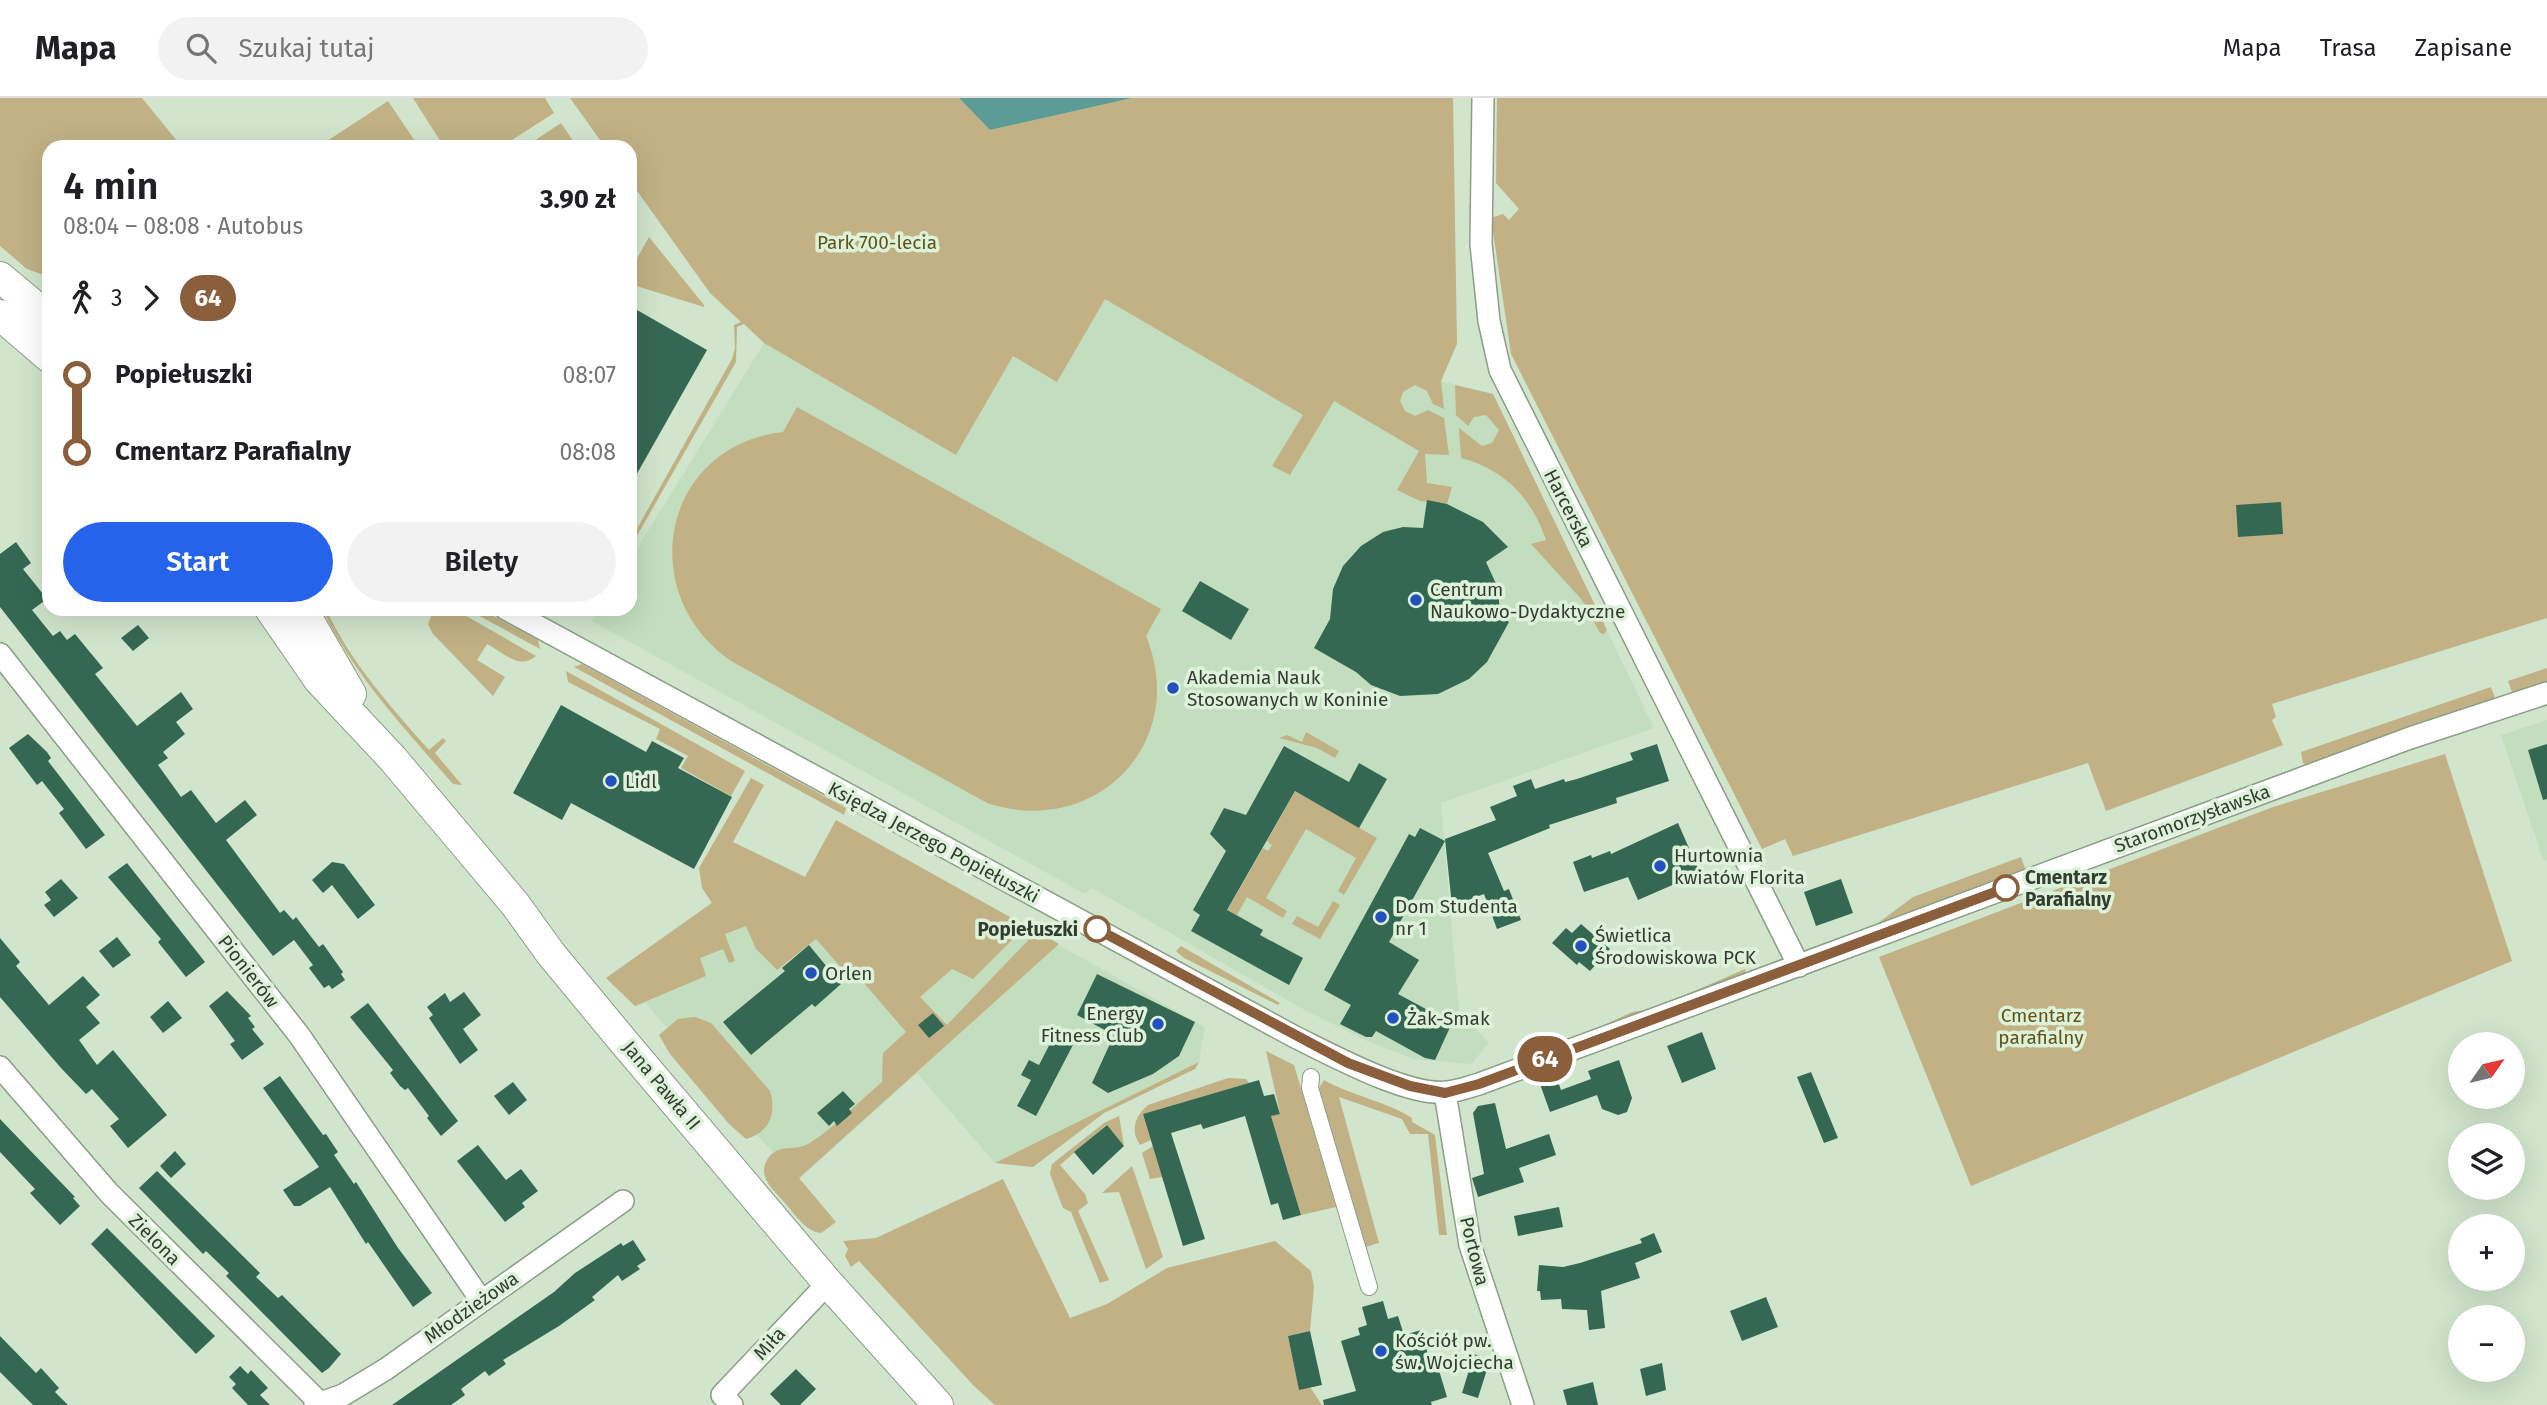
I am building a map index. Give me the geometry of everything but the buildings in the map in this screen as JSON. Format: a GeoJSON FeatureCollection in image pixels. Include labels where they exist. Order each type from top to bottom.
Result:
{"type":"FeatureCollection","features":[{"type":"Feature","properties":{"kind":"main road"},"geometry":{"type":"LineString","coordinates":[[0,277],[42,312]]}},
{"type":"Feature","properties":{"kind":"main road"},"geometry":{"type":"LineString","coordinates":[[0,315],[42,351]]}},
{"type":"Feature","properties":{"kind":"main road","name":"Jana Pawła II"},"geometry":{"type":"LineString","coordinates":[[275,616],[318,680],[393,759],[515,904],[551,954],[828,1283],[938,1405]]}},
{"type":"Feature","properties":{"kind":"main road","name":"Jana Pawła II"},"geometry":{"type":"LineString","coordinates":[[306,616],[338,675],[393,759]]}},
{"type":"Feature","properties":{"kind":"street","name":"Harcerska"},"geometry":{"type":"LineString","coordinates":[[1483,98],[1480,201],[1483,278],[1500,370],[1799,966]]}},
{"type":"Feature","properties":{"kind":"street","name":"Księdza Jerzego Popiełuszki"},"geometry":{"type":"LineString","coordinates":[[519,616],[1287,1033],[1376,1074],[1410,1086],[1445,1093]]}},
{"type":"Feature","properties":{"kind":"street","name":"Pionierów"},"geometry":{"type":"LineString","coordinates":[[0,653],[299,1035],[481,1300]]}},
{"type":"Feature","properties":{"kind":"street","name":"Staromorzysławska"},"geometry":{"type":"LineString","coordinates":[[1445,1093],[1479,1084],[2410,738],[2547,693]]}},
{"type":"Feature","properties":{"kind":"street","name":"Zielona"},"geometry":{"type":"LineString","coordinates":[[0,1067],[109,1193],[317,1404]]}},
{"type":"Feature","properties":{"kind":"street"},"geometry":{"type":"LineString","coordinates":[[1311,1077],[1310,1088],[1369,1287]]}},
{"type":"Feature","properties":{"kind":"street","name":"Portowa"},"geometry":{"type":"LineString","coordinates":[[1445,1093],[1470,1245],[1523,1405]]}},
{"type":"Feature","properties":{"kind":"street","name":"Młodzieżowa"},"geometry":{"type":"LineString","coordinates":[[317,1404],[343,1395],[386,1368],[622,1201]]}},
{"type":"Feature","properties":{"kind":"street","name":"Miła"},"geometry":{"type":"LineString","coordinates":[[732,1405],[722,1395],[828,1283]]}},
{"type":"Feature","properties":{"kind":"shaded area","name":"Akademia Nauk Stosowanych w Koninie"},"geometry":{"type":"Polygon","coordinates":[[[1121,277],[1441,381],[1493,394],[1654,728],[1441,803],[1459,1012],[1489,1043],[1471,1064],[1413,1059],[1367,1041],[1303,1009],[1092,888],[1085,894],[592,621],[595,616],[637,616],[637,549],[764,343],[927,437],[999,317],[1121,277]]]}},
{"type":"Feature","properties":{"kind":"shaded area"},"geometry":{"type":"Polygon","coordinates":[[[2547,720],[2547,861],[2543,859],[2501,735],[2547,720]]]}},
{"type":"Feature","properties":{"kind":"shaded area"},"geometry":{"type":"Polygon","coordinates":[[[836,820],[1205,1027],[1199,1062],[995,1163],[917,1073],[799,1179],[757,1135],[646,1003],[635,1006],[606,978],[771,860],[806,877],[836,820]]]}},
{"type":"Feature","properties":{"kind":"green space"},"geometry":{"type":"Polygon","coordinates":[[[0,98],[142,98],[176,140],[42,140],[42,274],[27,269],[0,246],[0,98]]]}},
{"type":"Feature","properties":{"kind":"green space"},"geometry":{"type":"Polygon","coordinates":[[[413,98],[545,98],[554,113],[512,140],[440,140],[413,98]]]}},
{"type":"Feature","properties":{"kind":"green space","name":"Park 700-lecia"},"geometry":{"type":"Polygon","coordinates":[[[570,98],[959,98],[990,130],[1132,98],[1453,98],[1457,344],[1441,381],[1444,409],[1433,404],[1427,391],[1415,385],[1403,392],[1400,401],[1405,411],[1415,416],[1428,410],[1444,418],[1449,455],[1425,454],[1427,483],[1452,487],[1447,504],[1420,501],[1397,490],[1419,451],[1334,401],[1290,475],[1272,466],[1303,415],[1105,299],[1057,382],[1013,356],[956,455],[764,343],[744,324],[737,327],[736,362],[637,536],[637,529],[732,359],[735,348],[734,325],[741,322],[710,293],[637,191],[637,140],[600,140],[570,98]]]}},
{"type":"Feature","properties":{"kind":"green space"},"geometry":{"type":"Polygon","coordinates":[[[1497,98],[2547,98],[2547,618],[2272,704],[2276,717],[2272,720],[2283,745],[2106,811],[2088,763],[1793,856],[1785,839],[1762,849],[1511,354],[1491,218],[1503,214],[1509,220],[1519,209],[1496,183],[1497,98]]]}},
{"type":"Feature","properties":{"kind":"green space"},"geometry":{"type":"Polygon","coordinates":[[[388,101],[414,140],[329,140],[388,101]]]}},
{"type":"Feature","properties":{"kind":"green space"},"geometry":{"type":"Polygon","coordinates":[[[561,123],[572,140],[536,140],[561,123]]]}},
{"type":"Feature","properties":{"kind":"green space"},"geometry":{"type":"Polygon","coordinates":[[[649,237],[704,307],[637,286],[637,258],[649,237]]]}},
{"type":"Feature","properties":{"kind":"green space"},"geometry":{"type":"Polygon","coordinates":[[[1455,385],[1493,394],[1607,630],[1604,634],[1600,633],[1582,600],[1531,544],[1546,540],[1524,498],[1503,478],[1461,458],[1459,428],[1482,446],[1492,443],[1499,430],[1486,415],[1474,417],[1468,426],[1456,415],[1455,385]]]}},
{"type":"Feature","properties":{"kind":"green space"},"geometry":{"type":"Polygon","coordinates":[[[797,407],[1161,609],[1146,636],[1156,675],[1155,712],[1144,745],[1124,773],[1096,794],[1064,807],[1027,811],[987,803],[731,661],[700,632],[681,599],[673,563],[675,527],[687,493],[710,464],[742,443],[783,432],[797,407]]]}},
{"type":"Feature","properties":{"kind":"green space"},"geometry":{"type":"Polygon","coordinates":[[[326,616],[330,616],[347,648],[372,683],[429,750],[443,738],[446,741],[435,753],[462,785],[453,784],[417,743],[365,679],[326,616]]]}},
{"type":"Feature","properties":{"kind":"green space"},"geometry":{"type":"Polygon","coordinates":[[[431,616],[466,616],[536,656],[523,662],[517,661],[487,644],[477,660],[505,677],[493,696],[433,634],[428,624],[431,616]]]}},
{"type":"Feature","properties":{"kind":"green space"},"geometry":{"type":"Polygon","coordinates":[[[480,616],[493,616],[538,640],[540,649],[480,616]]]}},
{"type":"Feature","properties":{"kind":"green space"},"geometry":{"type":"Polygon","coordinates":[[[582,664],[846,808],[844,815],[574,667],[582,664]]]}},
{"type":"Feature","properties":{"kind":"green space"},"geometry":{"type":"Polygon","coordinates":[[[2547,668],[2547,684],[2513,695],[2508,681],[2547,668]]]}},
{"type":"Feature","properties":{"kind":"green space"},"geometry":{"type":"Polygon","coordinates":[[[566,671],[745,771],[731,796],[681,768],[688,756],[656,739],[660,729],[568,682],[566,671]]]}},
{"type":"Feature","properties":{"kind":"green space"},"geometry":{"type":"Polygon","coordinates":[[[2491,687],[2496,701],[2307,765],[2303,763],[2301,752],[2491,687]]]}},
{"type":"Feature","properties":{"kind":"green space"},"geometry":{"type":"Polygon","coordinates":[[[1306,732],[1339,751],[1335,758],[1317,748],[1279,738],[1287,735],[1302,742],[1306,732]]]}},
{"type":"Feature","properties":{"kind":"green space","name":"Cmentarz parafialny"},"geometry":{"type":"Polygon","coordinates":[[[2445,754],[2512,961],[1971,1186],[1879,957],[2273,807],[2445,754]]]}},
{"type":"Feature","properties":{"kind":"green space"},"geometry":{"type":"Polygon","coordinates":[[[751,778],[764,785],[733,842],[805,877],[836,820],[1026,926],[973,979],[952,969],[920,997],[947,1025],[1037,931],[1059,944],[799,1178],[836,1222],[821,1233],[806,1226],[773,1189],[764,1174],[766,1162],[775,1152],[802,1146],[816,1139],[882,1082],[883,1053],[906,1032],[852,969],[844,971],[816,939],[777,970],[756,949],[746,926],[725,934],[735,961],[729,963],[723,949],[700,958],[706,976],[635,1006],[606,978],[712,903],[702,888],[699,868],[751,778]]]}},
{"type":"Feature","properties":{"kind":"green space"},"geometry":{"type":"Polygon","coordinates":[[[1295,791],[1377,838],[1344,895],[1338,891],[1356,858],[1306,829],[1266,898],[1287,911],[1283,918],[1247,897],[1237,915],[1251,923],[1247,929],[1224,916],[1263,848],[1268,851],[1272,845],[1267,841],[1295,791]]]}},
{"type":"Feature","properties":{"kind":"green space"},"geometry":{"type":"Polygon","coordinates":[[[2021,857],[2026,871],[1874,926],[1913,897],[2021,857]]]}},
{"type":"Feature","properties":{"kind":"green space"},"geometry":{"type":"Polygon","coordinates":[[[1333,901],[1340,905],[1320,939],[1292,924],[1297,916],[1318,927],[1333,901]]]}},
{"type":"Feature","properties":{"kind":"green space"},"geometry":{"type":"Polygon","coordinates":[[[1181,946],[1280,1003],[1278,1005],[1184,958],[1176,951],[1181,946]]]}},
{"type":"Feature","properties":{"kind":"green space"},"geometry":{"type":"Polygon","coordinates":[[[1745,969],[1746,975],[1606,1028],[1602,1026],[1632,1012],[1653,1009],[1745,969]]]}},
{"type":"Feature","properties":{"kind":"green space"},"geometry":{"type":"Polygon","coordinates":[[[695,1017],[711,1023],[770,1091],[772,1114],[766,1127],[754,1136],[746,1139],[729,1124],[670,1054],[659,1035],[678,1019],[695,1017]]]}},
{"type":"Feature","properties":{"kind":"green space"},"geometry":{"type":"Polygon","coordinates":[[[1266,1051],[1294,1065],[1336,1207],[1301,1215],[1271,1116],[1280,1113],[1266,1051]]]}},
{"type":"Feature","properties":{"kind":"green space"},"geometry":{"type":"Polygon","coordinates":[[[1199,1062],[1195,1069],[1104,1113],[1033,1167],[995,1163],[1199,1062]]]}},
{"type":"Feature","properties":{"kind":"green space"},"geometry":{"type":"Polygon","coordinates":[[[1228,1078],[1246,1079],[1249,1083],[1143,1114],[1151,1140],[1140,1145],[1135,1134],[1135,1124],[1148,1105],[1228,1078]]]}},
{"type":"Feature","properties":{"kind":"green space"},"geometry":{"type":"Polygon","coordinates":[[[1324,1080],[1402,1112],[1412,1118],[1412,1122],[1435,1135],[1447,1235],[1439,1235],[1428,1134],[1410,1134],[1402,1119],[1339,1097],[1379,1243],[1366,1247],[1319,1088],[1324,1080]]]}},
{"type":"Feature","properties":{"kind":"green space"},"geometry":{"type":"Polygon","coordinates":[[[1119,1116],[1124,1146],[1106,1125],[1060,1165],[1085,1194],[1088,1203],[1078,1211],[1109,1280],[1100,1283],[1071,1212],[1063,1208],[1050,1174],[1052,1164],[1104,1123],[1119,1116]]]}},
{"type":"Feature","properties":{"kind":"green space"},"geometry":{"type":"Polygon","coordinates":[[[1153,1146],[1162,1177],[1150,1179],[1142,1153],[1153,1146]]]}},
{"type":"Feature","properties":{"kind":"green space"},"geometry":{"type":"Polygon","coordinates":[[[1132,1166],[1163,1257],[1146,1269],[1119,1192],[1102,1193],[1132,1166]]]}},
{"type":"Feature","properties":{"kind":"green space"},"geometry":{"type":"Polygon","coordinates":[[[1003,1179],[1070,1318],[1107,1304],[1167,1268],[1275,1241],[1311,1271],[1314,1287],[1310,1331],[1288,1336],[1299,1389],[1310,1387],[1322,1405],[995,1405],[974,1386],[859,1261],[851,1267],[845,1256],[848,1249],[843,1241],[876,1238],[1003,1179]]]}},
{"type":"Feature","properties":{"kind":"water"},"geometry":{"type":"Polygon","coordinates":[[[959,98],[1132,98],[990,130],[959,98]]]}},
{"type":"Feature","properties":{"kind":"bus line","name":"64"},"geometry":{"type":"LineString","coordinates":[[1097,929],[1348,1063],[1410,1086],[1445,1093],[1479,1084],[2006,888]]}},
{"type":"Feature","properties":{"kind":"place","name":"Centrum Naukowo-Dydaktyczne"},"geometry":{"type":"Point","coordinates":[1416,600]}},
{"type":"Feature","properties":{"kind":"place","name":"Akademia Nauk Stosowanych w Koninie"},"geometry":{"type":"Point","coordinates":[1173,688]}},
{"type":"Feature","properties":{"kind":"place","name":"Lidl"},"geometry":{"type":"Point","coordinates":[611,781]}},
{"type":"Feature","properties":{"kind":"place","name":"Hurtownia kwiatów Florita"},"geometry":{"type":"Point","coordinates":[1660,866]}},
{"type":"Feature","properties":{"kind":"place","name":"Cmentarz Parafialny"},"geometry":{"type":"Point","coordinates":[2006,888]}},
{"type":"Feature","properties":{"kind":"place","name":"Dom Studenta nr 1"},"geometry":{"type":"Point","coordinates":[1381,917]}},
{"type":"Feature","properties":{"kind":"place","name":"Popiełuszki"},"geometry":{"type":"Point","coordinates":[1097,929]}},
{"type":"Feature","properties":{"kind":"place","name":"Świetlica Środowiskowa PCK"},"geometry":{"type":"Point","coordinates":[1581,946]}},
{"type":"Feature","properties":{"kind":"place","name":"Orlen"},"geometry":{"type":"Point","coordinates":[811,973]}},
{"type":"Feature","properties":{"kind":"place","name":"Żak-Smak"},"geometry":{"type":"Point","coordinates":[1393,1018]}},
{"type":"Feature","properties":{"kind":"place","name":"Energy Fitness Club"},"geometry":{"type":"Point","coordinates":[1158,1024]}},
{"type":"Feature","properties":{"kind":"place","name":"Kościół pw. św. Wojciecha"},"geometry":{"type":"Point","coordinates":[1381,1351]}}]}
